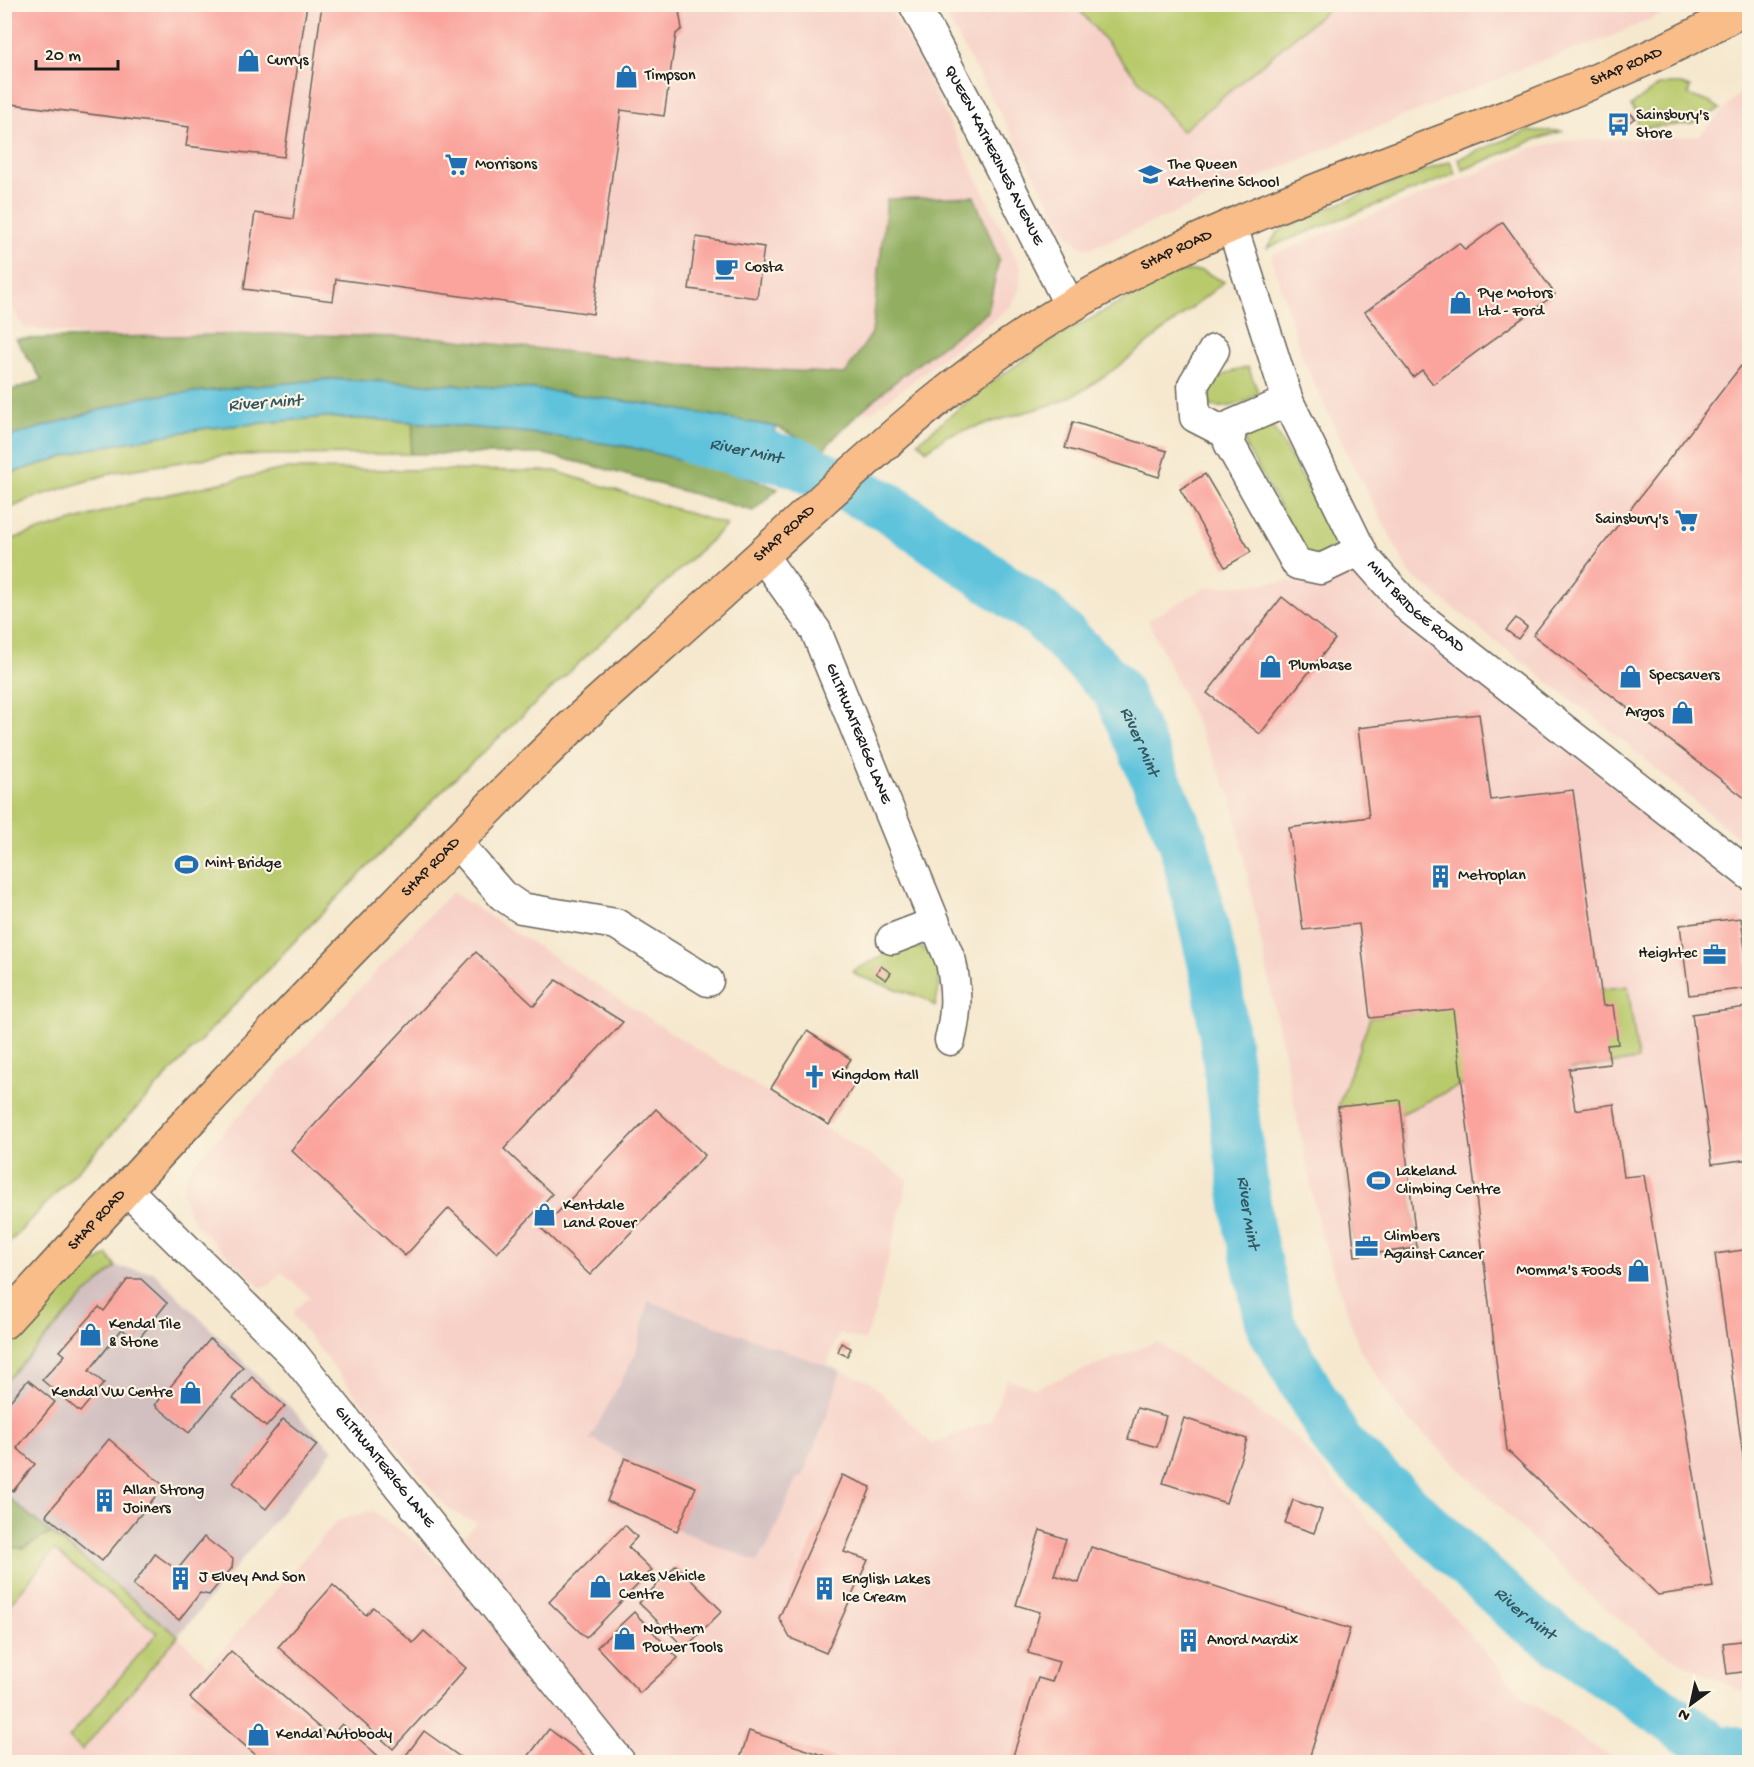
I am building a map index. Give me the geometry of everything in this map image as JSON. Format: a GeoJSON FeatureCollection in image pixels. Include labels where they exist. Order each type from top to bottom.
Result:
{"type":"FeatureCollection","features":[{"type":"Feature","properties":{"kind":"highway","name":"SHAP ROAD"},"geometry":{"type":"LineString","coordinates":[[4,1322],[324,977],[580,719],[867,459],[966,376],[1023,335],[1141,267],[1317,189],[1458,137],[1581,88],[1685,41],[1749,5]]}},
{"type":"Feature","properties":{"kind":"street","name":"QUEEN KATHERINES AVENUE"},"geometry":{"type":"LineString","coordinates":[[914,4],[970,108],[1070,306]]}},
{"type":"Feature","properties":{"kind":"street","name":"MINT BRIDGE ROAD"},"geometry":{"type":"LineString","coordinates":[[1232,226],[1288,401],[1364,557],[1410,609],[1749,875]]}},
{"type":"Feature","properties":{"kind":"street"},"geometry":{"type":"LineString","coordinates":[[1214,350],[1193,385],[1195,417],[1230,435]]}},
{"type":"Feature","properties":{"kind":"street"},"geometry":{"type":"LineString","coordinates":[[1288,401],[1232,425],[1228,443],[1297,564],[1321,569],[1360,550]]}},
{"type":"Feature","properties":{"kind":"street","name":"GILTHWAITERIGG LANE"},"geometry":{"type":"LineString","coordinates":[[762,555],[816,631],[951,962],[956,989],[956,1016],[950,1040]]}},
{"type":"Feature","properties":{"kind":"street"},"geometry":{"type":"LineString","coordinates":[[456,842],[502,895],[521,908],[616,924],[708,981]]}},
{"type":"Feature","properties":{"kind":"street"},"geometry":{"type":"LineString","coordinates":[[892,939],[934,922]]}},
{"type":"Feature","properties":{"kind":"street","name":"GILTHWAITERIGG LANE"},"geometry":{"type":"LineString","coordinates":[[126,1189],[294,1355],[620,1762]]}},
{"type":"Feature","properties":{"kind":"shaded area"},"geometry":{"type":"Polygon","coordinates":[[[5,4],[888,5],[922,67],[1021,268],[1019,290],[1011,306],[872,412],[757,395],[124,341],[24,327],[5,296],[5,4]]]}},
{"type":"Feature","properties":{"kind":"shaded area","name":"The Queen Katherine School"},"geometry":{"type":"Polygon","coordinates":[[[940,5],[1681,5],[1610,37],[1544,60],[1392,121],[1092,248],[1082,247],[1071,239],[1064,228],[940,5]]]}},
{"type":"Feature","properties":{"kind":"shaded area"},"geometry":{"type":"Polygon","coordinates":[[[1749,83],[1749,847],[1615,734],[1410,574],[1345,449],[1303,360],[1272,258],[1274,254],[1471,176],[1532,148],[1568,141],[1699,136],[1749,83]]]}},
{"type":"Feature","properties":{"kind":"shaded area"},"geometry":{"type":"Polygon","coordinates":[[[1350,567],[1749,899],[1749,1695],[1663,1653],[1596,1601],[1398,1409],[1360,1350],[1321,1235],[1232,799],[1148,620],[1205,588],[1290,581],[1314,586],[1350,567]]]}},
{"type":"Feature","properties":{"kind":"shaded area"},"geometry":{"type":"Polygon","coordinates":[[[452,892],[700,1051],[908,1179],[875,1312],[864,1341],[839,1333],[827,1366],[870,1382],[932,1444],[990,1421],[1007,1379],[1035,1388],[1157,1342],[1296,1438],[1528,1701],[1618,1762],[5,1762],[4,1495],[178,1636],[208,1666],[337,1521],[371,1511],[419,1543],[440,1565],[477,1522],[464,1518],[437,1497],[293,1316],[296,1308],[310,1297],[281,1272],[270,1285],[260,1287],[194,1223],[186,1207],[183,1193],[185,1179],[194,1163],[452,892]]]}},
{"type":"Feature","properties":{"kind":"shaded area"},"geometry":{"type":"Polygon","coordinates":[[[116,1267],[153,1272],[333,1450],[178,1636],[5,1495],[4,1382],[86,1294],[116,1267]]]}},
{"type":"Feature","properties":{"kind":"shaded area"},"geometry":{"type":"Polygon","coordinates":[[[648,1301],[841,1371],[827,1415],[802,1478],[798,1477],[768,1545],[757,1562],[607,1501],[625,1458],[594,1439],[589,1441],[636,1353],[648,1301]]]}},
{"type":"Feature","properties":{"kind":"green space"},"geometry":{"type":"Polygon","coordinates":[[[1075,5],[1333,5],[1182,131],[1075,5]]]}},
{"type":"Feature","properties":{"kind":"green space"},"geometry":{"type":"Polygon","coordinates":[[[1659,85],[1690,87],[1688,95],[1711,103],[1720,109],[1691,124],[1637,128],[1638,115],[1631,106],[1659,85]]]}},
{"type":"Feature","properties":{"kind":"green space"},"geometry":{"type":"Polygon","coordinates":[[[1527,131],[1563,131],[1534,140],[1463,170],[1458,159],[1527,131]]]}},
{"type":"Feature","properties":{"kind":"green space"},"geometry":{"type":"Polygon","coordinates":[[[1450,161],[1455,174],[1267,248],[1278,232],[1305,217],[1450,161]]]}},
{"type":"Feature","properties":{"kind":"green space"},"geometry":{"type":"Polygon","coordinates":[[[974,196],[999,259],[988,312],[881,394],[841,430],[823,450],[777,427],[653,405],[534,389],[329,379],[144,397],[5,438],[5,392],[42,380],[16,339],[272,334],[440,338],[679,364],[845,374],[872,333],[887,199],[974,196]]]}},
{"type":"Feature","properties":{"kind":"green space"},"geometry":{"type":"Polygon","coordinates":[[[1203,271],[1224,282],[1123,363],[1085,389],[1060,402],[948,435],[927,450],[918,442],[985,387],[1055,338],[1175,273],[1203,271]]]}},
{"type":"Feature","properties":{"kind":"green space"},"geometry":{"type":"Polygon","coordinates":[[[1248,367],[1258,392],[1234,405],[1220,407],[1207,405],[1215,382],[1225,374],[1248,367]]]}},
{"type":"Feature","properties":{"kind":"green space"},"geometry":{"type":"Polygon","coordinates":[[[325,417],[414,422],[410,454],[227,455],[115,472],[32,498],[5,511],[4,475],[89,449],[200,429],[325,417]]]}},
{"type":"Feature","properties":{"kind":"green space"},"geometry":{"type":"Polygon","coordinates":[[[1269,420],[1340,543],[1320,558],[1307,556],[1246,447],[1244,435],[1269,420]]]}},
{"type":"Feature","properties":{"kind":"green space"},"geometry":{"type":"Polygon","coordinates":[[[414,422],[506,430],[644,450],[690,460],[778,489],[753,511],[544,454],[410,454],[414,422]]]}},
{"type":"Feature","properties":{"kind":"green space","name":"Mint Bridge"},"geometry":{"type":"Polygon","coordinates":[[[284,469],[555,471],[727,525],[448,785],[293,943],[5,1247],[5,541],[143,500],[284,469]]]}},
{"type":"Feature","properties":{"kind":"green space"},"geometry":{"type":"Polygon","coordinates":[[[917,946],[933,957],[937,964],[940,979],[935,1006],[923,998],[858,976],[852,971],[876,959],[917,946]]]}},
{"type":"Feature","properties":{"kind":"green space","name":"Lakeland Climbing Centre"},"geometry":{"type":"Polygon","coordinates":[[[1628,986],[1638,1060],[1463,1084],[1401,1114],[1417,1248],[1355,1256],[1338,1107],[1370,1018],[1628,986]]]}},
{"type":"Feature","properties":{"kind":"green space"},"geometry":{"type":"Polygon","coordinates":[[[108,1255],[116,1267],[86,1294],[5,1382],[5,1351],[91,1258],[97,1262],[108,1255]]]}},
{"type":"Feature","properties":{"kind":"green space"},"geometry":{"type":"Polygon","coordinates":[[[5,1495],[51,1533],[23,1548],[5,1547],[5,1495]]]}},
{"type":"Feature","properties":{"kind":"green space"},"geometry":{"type":"Polygon","coordinates":[[[51,1533],[178,1636],[82,1750],[69,1738],[157,1633],[54,1550],[5,1610],[5,1547],[23,1548],[51,1533]]]}},
{"type":"Feature","properties":{"kind":"water"},"geometry":{"type":"Polygon","coordinates":[[[329,379],[534,389],[653,405],[777,427],[748,477],[630,447],[531,433],[414,422],[325,417],[200,429],[89,449],[5,475],[5,438],[144,397],[329,379]]]}},
{"type":"Feature","properties":{"kind":"building"},"geometry":{"type":"Polygon","coordinates":[[[4,4],[307,4],[284,157],[186,146],[189,127],[4,103],[4,4]]]}},
{"type":"Feature","properties":{"kind":"building","name":"Morrisons"},"geometry":{"type":"Polygon","coordinates":[[[322,4],[674,4],[679,11],[682,29],[676,34],[664,116],[621,110],[593,314],[336,279],[333,301],[244,289],[255,213],[293,219],[322,4]]]}},
{"type":"Feature","properties":{"kind":"building"},"geometry":{"type":"Polygon","coordinates":[[[1630,113],[1635,118],[1621,128],[1617,123],[1630,113]]]}},
{"type":"Feature","properties":{"kind":"building","name":"Pye Motors Ltd - Ford"},"geometry":{"type":"Polygon","coordinates":[[[1503,222],[1555,294],[1433,384],[1422,370],[1413,377],[1365,312],[1459,243],[1465,250],[1503,222]]]}},
{"type":"Feature","properties":{"kind":"building","name":"Costa"},"geometry":{"type":"Polygon","coordinates":[[[696,237],[764,247],[757,298],[689,289],[696,237]]]}},
{"type":"Feature","properties":{"kind":"building","name":"Sainsbury's"},"geometry":{"type":"Polygon","coordinates":[[[1741,366],[1750,373],[1750,802],[1533,635],[1741,366]]]}},
{"type":"Feature","properties":{"kind":"building"},"geometry":{"type":"Polygon","coordinates":[[[1073,422],[1167,451],[1159,477],[1065,448],[1073,422]]]}},
{"type":"Feature","properties":{"kind":"building"},"geometry":{"type":"Polygon","coordinates":[[[1205,474],[1251,552],[1225,567],[1180,489],[1205,474]]]}},
{"type":"Feature","properties":{"kind":"building","name":"Plumbase"},"geometry":{"type":"Polygon","coordinates":[[[1282,597],[1335,639],[1260,734],[1207,693],[1282,597]]]}},
{"type":"Feature","properties":{"kind":"building"},"geometry":{"type":"Polygon","coordinates":[[[1516,618],[1527,627],[1518,639],[1506,630],[1516,618]]]}},
{"type":"Feature","properties":{"kind":"building"},"geometry":{"type":"Polygon","coordinates":[[[1479,714],[1491,800],[1573,790],[1603,1006],[1613,1005],[1618,1044],[1607,1045],[1610,1064],[1569,1069],[1575,1110],[1614,1104],[1624,1177],[1644,1175],[1713,1587],[1658,1595],[1507,1450],[1453,1009],[1370,1018],[1359,924],[1303,930],[1289,828],[1369,817],[1358,728],[1479,714]]]}},
{"type":"Feature","properties":{"kind":"building","name":"Heightec"},"geometry":{"type":"Polygon","coordinates":[[[1741,918],[1750,988],[1689,995],[1680,925],[1741,918]]]}},
{"type":"Feature","properties":{"kind":"building"},"geometry":{"type":"Polygon","coordinates":[[[476,952],[534,1006],[556,980],[623,1022],[504,1149],[552,1194],[497,1253],[449,1208],[405,1256],[291,1150],[476,952]]]}},
{"type":"Feature","properties":{"kind":"building"},"geometry":{"type":"Polygon","coordinates":[[[881,966],[891,973],[886,980],[876,973],[881,966]]]}},
{"type":"Feature","properties":{"kind":"building"},"geometry":{"type":"Polygon","coordinates":[[[1747,1007],[1750,1023],[1750,1159],[1712,1164],[1692,1014],[1747,1007]]]}},
{"type":"Feature","properties":{"kind":"building","name":"Kingdom Hall"},"geometry":{"type":"Polygon","coordinates":[[[807,1031],[851,1059],[843,1071],[857,1080],[829,1125],[771,1088],[807,1031]]]}},
{"type":"Feature","properties":{"kind":"building"},"geometry":{"type":"Polygon","coordinates":[[[1400,1100],[1417,1248],[1355,1256],[1338,1107],[1400,1100]]]}},
{"type":"Feature","properties":{"kind":"building"},"geometry":{"type":"Polygon","coordinates":[[[656,1109],[705,1155],[590,1275],[542,1229],[656,1109]]]}},
{"type":"Feature","properties":{"kind":"building"},"geometry":{"type":"Polygon","coordinates":[[[1750,1249],[1750,1491],[1748,1491],[1715,1254],[1750,1249]]]}},
{"type":"Feature","properties":{"kind":"building"},"geometry":{"type":"Polygon","coordinates":[[[128,1279],[141,1279],[167,1303],[137,1341],[122,1329],[89,1371],[104,1383],[80,1412],[42,1380],[65,1355],[60,1351],[99,1307],[104,1311],[128,1279]]]}},
{"type":"Feature","properties":{"kind":"building"},"geometry":{"type":"Polygon","coordinates":[[[210,1339],[243,1367],[189,1433],[155,1405],[210,1339]]]}},
{"type":"Feature","properties":{"kind":"building"},"geometry":{"type":"Polygon","coordinates":[[[841,1343],[851,1348],[847,1356],[838,1352],[841,1343]]]}},
{"type":"Feature","properties":{"kind":"building"},"geometry":{"type":"Polygon","coordinates":[[[252,1377],[285,1406],[266,1427],[233,1398],[252,1377]]]}},
{"type":"Feature","properties":{"kind":"building"},"geometry":{"type":"Polygon","coordinates":[[[28,1380],[55,1402],[17,1448],[35,1464],[13,1491],[4,1485],[4,1408],[28,1380]]]}},
{"type":"Feature","properties":{"kind":"building"},"geometry":{"type":"Polygon","coordinates":[[[1137,1408],[1166,1416],[1157,1447],[1128,1439],[1137,1408]]]}},
{"type":"Feature","properties":{"kind":"building"},"geometry":{"type":"Polygon","coordinates":[[[1184,1418],[1247,1439],[1226,1503],[1163,1483],[1184,1418]]]}},
{"type":"Feature","properties":{"kind":"building"},"geometry":{"type":"Polygon","coordinates":[[[283,1419],[317,1445],[266,1509],[233,1483],[283,1419]]]}},
{"type":"Feature","properties":{"kind":"building","name":"Allan Strong Joiners"},"geometry":{"type":"Polygon","coordinates":[[[109,1439],[164,1486],[102,1561],[46,1515],[109,1439]]]}},
{"type":"Feature","properties":{"kind":"building"},"geometry":{"type":"Polygon","coordinates":[[[625,1458],[696,1487],[677,1531],[607,1501],[625,1458]]]}},
{"type":"Feature","properties":{"kind":"building","name":"English Lakes Ice Cream"},"geometry":{"type":"Polygon","coordinates":[[[842,1475],[871,1487],[844,1552],[868,1560],[826,1653],[790,1638],[779,1618],[842,1475]]]}},
{"type":"Feature","properties":{"kind":"building"},"geometry":{"type":"Polygon","coordinates":[[[1293,1500],[1322,1510],[1314,1533],[1285,1523],[1293,1500]]]}},
{"type":"Feature","properties":{"kind":"building","name":"Lakes Vehicle Centre"},"geometry":{"type":"Polygon","coordinates":[[[625,1525],[637,1537],[628,1547],[652,1570],[586,1638],[549,1602],[625,1525]]]}},
{"type":"Feature","properties":{"kind":"building","name":"Anord Mardix"},"geometry":{"type":"Polygon","coordinates":[[[1040,1530],[1066,1539],[1054,1575],[1079,1583],[1091,1547],[1350,1629],[1308,1762],[1011,1762],[1038,1678],[1052,1682],[1059,1662],[1028,1653],[1040,1612],[1016,1605],[1040,1530]]]}},
{"type":"Feature","properties":{"kind":"building","name":"J Elvey And Son"},"geometry":{"type":"Polygon","coordinates":[[[204,1537],[233,1559],[232,1568],[209,1595],[200,1593],[179,1620],[133,1585],[155,1554],[177,1570],[204,1537]]]}},
{"type":"Feature","properties":{"kind":"building"},"geometry":{"type":"Polygon","coordinates":[[[676,1565],[722,1611],[685,1648],[639,1603],[676,1565]]]}},
{"type":"Feature","properties":{"kind":"building"},"geometry":{"type":"Polygon","coordinates":[[[333,1585],[366,1615],[373,1607],[413,1643],[424,1631],[466,1668],[393,1749],[278,1647],[333,1585]]]}},
{"type":"Feature","properties":{"kind":"building"},"geometry":{"type":"Polygon","coordinates":[[[634,1612],[678,1658],[640,1693],[597,1647],[634,1612]]]}},
{"type":"Feature","properties":{"kind":"building"},"geometry":{"type":"Polygon","coordinates":[[[1750,1640],[1750,1671],[1727,1674],[1723,1643],[1750,1640]]]}},
{"type":"Feature","properties":{"kind":"building"},"geometry":{"type":"Polygon","coordinates":[[[231,1651],[330,1737],[342,1724],[385,1762],[264,1762],[190,1698],[231,1651]]]}},
{"type":"Feature","properties":{"kind":"building"},"geometry":{"type":"Polygon","coordinates":[[[549,1729],[586,1757],[582,1762],[524,1762],[549,1729]]]}},
{"type":"Feature","properties":{"kind":"building"},"geometry":{"type":"Polygon","coordinates":[[[424,1731],[467,1762],[401,1762],[424,1731]]]}},
{"type":"Feature","properties":{"kind":"building"},"geometry":{"type":"Polygon","coordinates":[[[749,1731],[844,1762],[739,1762],[749,1731]]]}},
{"type":"Feature","properties":{"kind":"waterway","name":"River Mint"},"geometry":{"type":"LineString","coordinates":[[696,441],[795,462],[888,507],[1042,615],[1116,689],[1183,841],[1217,982],[1249,1228],[1271,1326],[1339,1444],[1525,1617],[1717,1750],[1750,1752]]}},
{"type":"Feature","properties":{"kind":"place","name":"Currys"},"geometry":{"type":"Point","coordinates":[249,61]}},
{"type":"Feature","properties":{"kind":"place","name":"Timpson"},"geometry":{"type":"Point","coordinates":[627,76]}},
{"type":"Feature","properties":{"kind":"place","name":"Sainsbury's Store"},"geometry":{"type":"Point","coordinates":[1618,125]}},
{"type":"Feature","properties":{"kind":"place","name":"Morrisons"},"geometry":{"type":"Point","coordinates":[457,165]}},
{"type":"Feature","properties":{"kind":"place","name":"The Queen Katherine School"},"geometry":{"type":"Point","coordinates":[1150,174]}},
{"type":"Feature","properties":{"kind":"place","name":"Costa"},"geometry":{"type":"Point","coordinates":[727,268]}},
{"type":"Feature","properties":{"kind":"place","name":"Pye Motors Ltd - Ford"},"geometry":{"type":"Point","coordinates":[1460,303]}},
{"type":"Feature","properties":{"kind":"place","name":"Sainsbury's"},"geometry":{"type":"Point","coordinates":[1686,520]}},
{"type":"Feature","properties":{"kind":"place","name":"Plumbase"},"geometry":{"type":"Point","coordinates":[1271,666]}},
{"type":"Feature","properties":{"kind":"place","name":"Specsavers"},"geometry":{"type":"Point","coordinates":[1631,676]}},
{"type":"Feature","properties":{"kind":"place","name":"Argos"},"geometry":{"type":"Point","coordinates":[1682,713]}},
{"type":"Feature","properties":{"kind":"place","name":"Mint Bridge"},"geometry":{"type":"Point","coordinates":[187,864]}},
{"type":"Feature","properties":{"kind":"place","name":"Metroplan"},"geometry":{"type":"Point","coordinates":[1440,876]}},
{"type":"Feature","properties":{"kind":"place","name":"Heightec"},"geometry":{"type":"Point","coordinates":[1715,954]}},
{"type":"Feature","properties":{"kind":"place","name":"Kingdom Hall"},"geometry":{"type":"Point","coordinates":[814,1076]}},
{"type":"Feature","properties":{"kind":"place","name":"Lakeland Climbing Centre"},"geometry":{"type":"Point","coordinates":[1378,1181]}},
{"type":"Feature","properties":{"kind":"place","name":"Kentdale Land Rover"},"geometry":{"type":"Point","coordinates":[545,1215]}},
{"type":"Feature","properties":{"kind":"place","name":"Climbers Against Cancer"},"geometry":{"type":"Point","coordinates":[1366,1246]}},
{"type":"Feature","properties":{"kind":"place","name":"Momma's Foods"},"geometry":{"type":"Point","coordinates":[1639,1271]}},
{"type":"Feature","properties":{"kind":"place","name":"Kendal Tile & Stone"},"geometry":{"type":"Point","coordinates":[91,1334]}},
{"type":"Feature","properties":{"kind":"place","name":"Kendal VW Centre"},"geometry":{"type":"Point","coordinates":[191,1393]}},
{"type":"Feature","properties":{"kind":"place","name":"Allan Strong Joiners"},"geometry":{"type":"Point","coordinates":[105,1500]}},
{"type":"Feature","properties":{"kind":"place","name":"J Elvey And Son"},"geometry":{"type":"Point","coordinates":[181,1578]}},
{"type":"Feature","properties":{"kind":"place","name":"Lakes Vehicle Centre"},"geometry":{"type":"Point","coordinates":[601,1586]}},
{"type":"Feature","properties":{"kind":"place","name":"English Lakes Ice Cream"},"geometry":{"type":"Point","coordinates":[824,1589]}},
{"type":"Feature","properties":{"kind":"place","name":"Northern Power Tools"},"geometry":{"type":"Point","coordinates":[625,1639]}},
{"type":"Feature","properties":{"kind":"place","name":"Anord Mardix"},"geometry":{"type":"Point","coordinates":[1189,1641]}},
{"type":"Feature","properties":{"kind":"place","name":"Kendal Autobody"},"geometry":{"type":"Point","coordinates":[258,1735]}}]}
